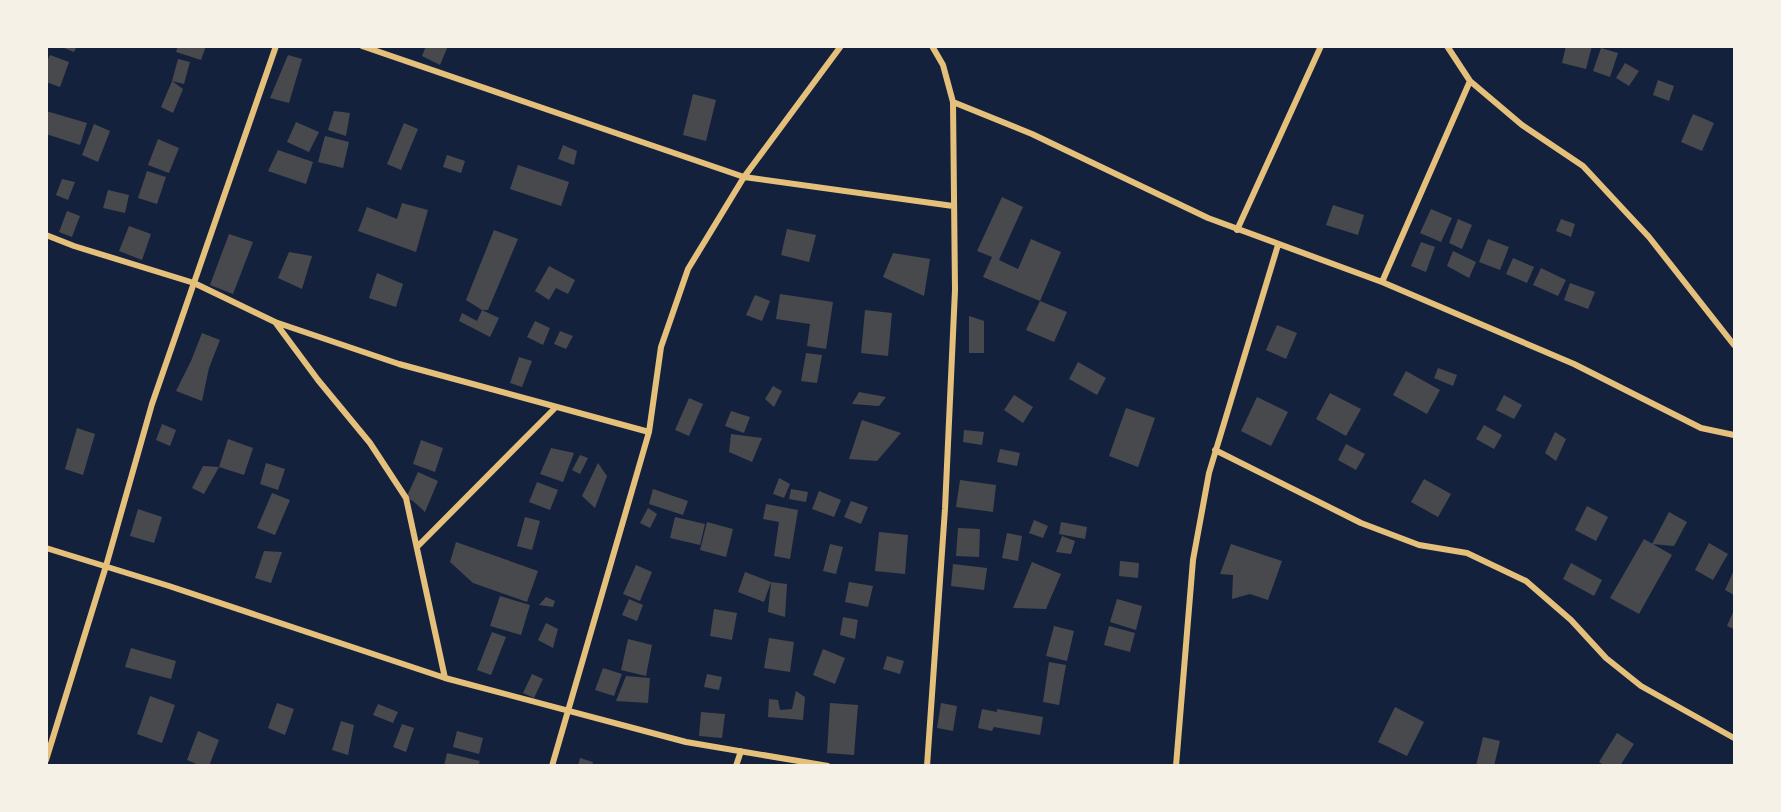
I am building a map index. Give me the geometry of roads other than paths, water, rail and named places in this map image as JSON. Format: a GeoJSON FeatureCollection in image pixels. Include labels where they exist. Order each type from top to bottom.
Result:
{"type":"FeatureCollection","features":[{"type":"Feature","properties":{"kind":"street"},"geometry":{"type":"LineString","coordinates":[[46,760],[106,566],[152,404],[276,46]]}},
{"type":"Feature","properties":{"kind":"street"},"geometry":{"type":"LineString","coordinates":[[362,46],[744,177],[953,206]]}},
{"type":"Feature","properties":{"kind":"street"},"geometry":{"type":"LineString","coordinates":[[552,765],[649,432],[661,347],[688,269],[744,177],[841,46]]}},
{"type":"Feature","properties":{"kind":"street"},"geometry":{"type":"LineString","coordinates":[[927,765],[945,509],[955,290],[953,102],[943,65],[933,46]]}},
{"type":"Feature","properties":{"kind":"street"},"geometry":{"type":"LineString","coordinates":[[1238,230],[1321,46]]}},
{"type":"Feature","properties":{"kind":"street"},"geometry":{"type":"LineString","coordinates":[[1447,46],[1470,81],[1522,125],[1583,166],[1649,237],[1734,345]]}},
{"type":"Feature","properties":{"kind":"street"},"geometry":{"type":"LineString","coordinates":[[1382,282],[1470,81]]}},
{"type":"Feature","properties":{"kind":"street"},"geometry":{"type":"LineString","coordinates":[[953,102],[1032,134],[1208,218],[1382,282],[1574,364],[1701,428],[1734,435]]}},
{"type":"Feature","properties":{"kind":"street"},"geometry":{"type":"LineString","coordinates":[[46,235],[74,246],[195,283],[275,322],[399,364],[649,432]]}},
{"type":"Feature","properties":{"kind":"street"},"geometry":{"type":"LineString","coordinates":[[1176,765],[1193,560],[1209,473],[1278,245]]}},
{"type":"Feature","properties":{"kind":"street"},"geometry":{"type":"LineString","coordinates":[[275,322],[318,380],[370,443],[406,498],[445,678]]}},
{"type":"Feature","properties":{"kind":"street"},"geometry":{"type":"LineString","coordinates":[[417,547],[556,407]]}},
{"type":"Feature","properties":{"kind":"street"},"geometry":{"type":"LineString","coordinates":[[1215,450],[1361,523],[1419,545],[1467,553],[1526,581],[1571,620],[1606,658],[1641,687],[1734,738]]}},
{"type":"Feature","properties":{"kind":"street"},"geometry":{"type":"LineString","coordinates":[[46,548],[445,678],[686,742],[828,765]]}},
{"type":"Feature","properties":{"kind":"street"},"geometry":{"type":"LineString","coordinates":[[736,765],[741,751]]}}]}
